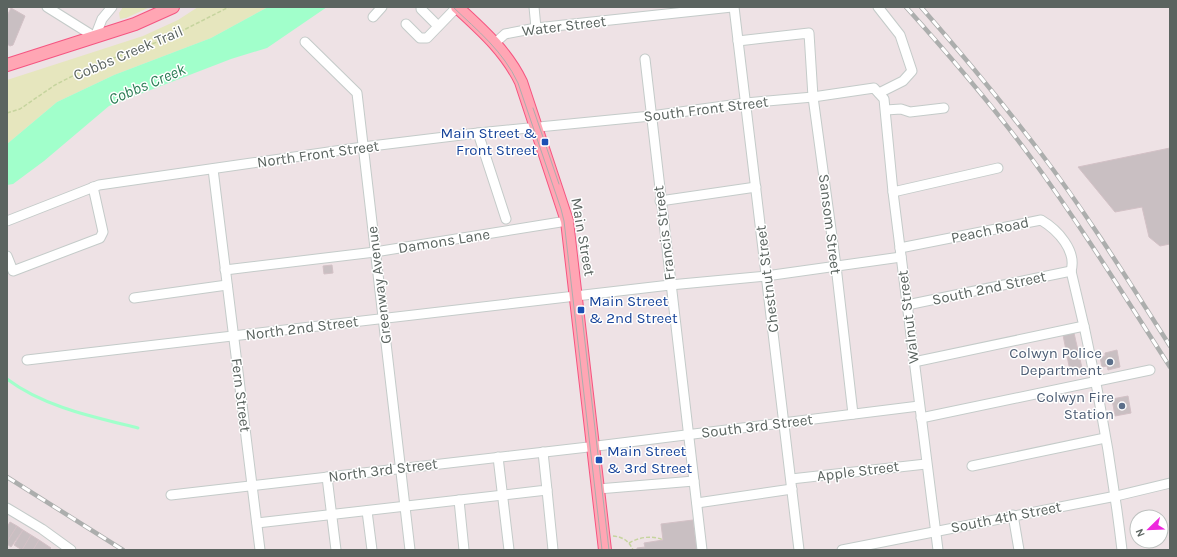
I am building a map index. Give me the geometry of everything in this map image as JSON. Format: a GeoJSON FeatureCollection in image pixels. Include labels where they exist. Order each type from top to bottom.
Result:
{"type":"FeatureCollection","features":[{"type":"Feature","properties":{"kind":"main road"},"geometry":{"type":"LineString","coordinates":[[7,65],[149,19],[173,7]]}},
{"type":"Feature","properties":{"kind":"main road","name":"Main Street"},"geometry":{"type":"LineString","coordinates":[[457,7],[495,43],[515,69],[537,128],[567,221],[577,296],[605,550]]}},
{"type":"Feature","properties":{"kind":"street"},"geometry":{"type":"LineString","coordinates":[[47,7],[95,37],[102,19],[112,7]]}},
{"type":"Feature","properties":{"kind":"street"},"geometry":{"type":"LineString","coordinates":[[373,17],[382,7]]}},
{"type":"Feature","properties":{"kind":"street"},"geometry":{"type":"LineString","coordinates":[[406,24],[420,38],[426,38],[457,7]]}},
{"type":"Feature","properties":{"kind":"street"},"geometry":{"type":"LineString","coordinates":[[534,7],[536,28]]}},
{"type":"Feature","properties":{"kind":"street","name":"Water Street"},"geometry":{"type":"LineString","coordinates":[[495,43],[505,34],[536,28],[733,7]]}},
{"type":"Feature","properties":{"kind":"street","name":"Chestnut Street"},"geometry":{"type":"LineString","coordinates":[[733,7],[746,103],[799,550]]}},
{"type":"Feature","properties":{"kind":"street","name":"South Front Street"},"geometry":{"type":"LineString","coordinates":[[537,128],[651,116],[746,103],[876,90],[903,81],[912,71],[900,35],[878,7]]}},
{"type":"Feature","properties":{"kind":"street"},"geometry":{"type":"LineString","coordinates":[[421,9],[438,26]]}},
{"type":"Feature","properties":{"kind":"street","name":"Sansom Street"},"geometry":{"type":"LineString","coordinates":[[738,41],[809,33],[813,97],[836,266],[852,414]]}},
{"type":"Feature","properties":{"kind":"street","name":"Greenway Avenue"},"geometry":{"type":"LineString","coordinates":[[305,42],[357,92],[410,550]]}},
{"type":"Feature","properties":{"kind":"street","name":"Francis Street"},"geometry":{"type":"LineString","coordinates":[[645,59],[660,200],[702,550]]}},
{"type":"Feature","properties":{"kind":"street","name":"Walnut Street"},"geometry":{"type":"LineString","coordinates":[[876,90],[884,98],[886,110],[893,192],[934,532],[938,550]]}},
{"type":"Feature","properties":{"kind":"street"},"geometry":{"type":"LineString","coordinates":[[886,110],[901,108],[910,112],[944,108]]}},
{"type":"Feature","properties":{"kind":"street","name":"North Front Street"},"geometry":{"type":"LineString","coordinates":[[7,221],[96,186],[363,147],[478,133],[537,128]]}},
{"type":"Feature","properties":{"kind":"street"},"geometry":{"type":"LineString","coordinates":[[478,133],[506,219]]}},
{"type":"Feature","properties":{"kind":"street"},"geometry":{"type":"LineString","coordinates":[[893,192],[998,168]]}},
{"type":"Feature","properties":{"kind":"street","name":"Fern Street"},"geometry":{"type":"LineString","coordinates":[[213,169],[260,550]]}},
{"type":"Feature","properties":{"kind":"street"},"geometry":{"type":"LineString","coordinates":[[7,256],[13,271],[100,238],[103,232],[96,186]]}},
{"type":"Feature","properties":{"kind":"street"},"geometry":{"type":"LineString","coordinates":[[660,200],[756,187]]}},
{"type":"Feature","properties":{"kind":"street","name":"Peach Road"},"geometry":{"type":"LineString","coordinates":[[901,253],[1041,220],[1058,233],[1066,243],[1072,259],[1071,271]]}},
{"type":"Feature","properties":{"kind":"street","name":"Damons Lane"},"geometry":{"type":"LineString","coordinates":[[225,270],[376,252],[567,221]]}},
{"type":"Feature","properties":{"kind":"street"},"geometry":{"type":"LineString","coordinates":[[577,296],[766,276],[836,266],[901,253]]}},
{"type":"Feature","properties":{"kind":"street"},"geometry":{"type":"LineString","coordinates":[[1071,271],[1084,326],[1116,496],[1122,550]]}},
{"type":"Feature","properties":{"kind":"street","name":"South 2nd Street"},"geometry":{"type":"LineString","coordinates":[[907,305],[1071,271]]}},
{"type":"Feature","properties":{"kind":"street"},"geometry":{"type":"LineString","coordinates":[[134,298],[227,285]]}},
{"type":"Feature","properties":{"kind":"street","name":"North 2nd Street"},"geometry":{"type":"LineString","coordinates":[[27,360],[577,296]]}},
{"type":"Feature","properties":{"kind":"street"},"geometry":{"type":"LineString","coordinates":[[914,362],[1084,326]]}},
{"type":"Feature","properties":{"kind":"street"},"geometry":{"type":"LineString","coordinates":[[921,418],[1150,370]]}},
{"type":"Feature","properties":{"kind":"street","name":"South 3rd Street"},"geometry":{"type":"LineString","coordinates":[[594,446],[919,406]]}},
{"type":"Feature","properties":{"kind":"street"},"geometry":{"type":"LineString","coordinates":[[972,466],[1105,438]]}},
{"type":"Feature","properties":{"kind":"street","name":"North 3rd Street"},"geometry":{"type":"LineString","coordinates":[[171,495],[594,446]]}},
{"type":"Feature","properties":{"kind":"street"},"geometry":{"type":"LineString","coordinates":[[543,452],[553,550]]}},
{"type":"Feature","properties":{"kind":"street"},"geometry":{"type":"LineString","coordinates":[[498,457],[509,550]]}},
{"type":"Feature","properties":{"kind":"street","name":"Apple Street"},"geometry":{"type":"LineString","coordinates":[[791,479],[926,464]]}},
{"type":"Feature","properties":{"kind":"street"},"geometry":{"type":"LineString","coordinates":[[327,477],[336,550]]}},
{"type":"Feature","properties":{"kind":"street"},"geometry":{"type":"LineString","coordinates":[[598,489],[694,481]]}},
{"type":"Feature","properties":{"kind":"street","name":"South 4th Street"},"geometry":{"type":"LineString","coordinates":[[842,550],[1170,484]]}},
{"type":"Feature","properties":{"kind":"street"},"geometry":{"type":"LineString","coordinates":[[697,503],[792,489]]}},
{"type":"Feature","properties":{"kind":"street"},"geometry":{"type":"LineString","coordinates":[[257,523],[547,490]]}},
{"type":"Feature","properties":{"kind":"street"},"geometry":{"type":"LineString","coordinates":[[459,500],[464,550]]}},
{"type":"Feature","properties":{"kind":"street"},"geometry":{"type":"LineString","coordinates":[[7,508],[42,529],[71,550]]}},
{"type":"Feature","properties":{"kind":"street"},"geometry":{"type":"LineString","coordinates":[[367,511],[372,550]]}},
{"type":"Feature","properties":{"kind":"street"},"geometry":{"type":"LineString","coordinates":[[1013,515],[1019,550]]}},
{"type":"Feature","properties":{"kind":"path","name":"Cobbs Creek Trail"},"geometry":{"type":"LineString","coordinates":[[7,113],[20,109],[55,85],[92,66],[168,38],[229,7]]}},
{"type":"Feature","properties":{"kind":"path"},"geometry":{"type":"LineString","coordinates":[[604,537],[620,537],[629,542],[633,550]]}},
{"type":"Feature","properties":{"kind":"path"},"geometry":{"type":"LineString","coordinates":[[629,542],[638,539],[656,537],[663,540]]}},
{"type":"Feature","properties":{"kind":"shaded area"},"geometry":{"type":"Polygon","coordinates":[[[123,7],[150,7],[126,18],[120,19],[119,13],[123,7]]]}},
{"type":"Feature","properties":{"kind":"shaded area"},"geometry":{"type":"Polygon","coordinates":[[[198,7],[268,7],[211,38],[114,75],[57,102],[7,144],[7,80],[143,36],[178,20],[198,7]]]}},
{"type":"Feature","properties":{"kind":"water","name":"Cobbs Creek"},"geometry":{"type":"Polygon","coordinates":[[[268,7],[327,7],[267,48],[231,59],[109,106],[44,161],[13,184],[7,185],[7,144],[57,102],[114,75],[211,38],[268,7]]]}},
{"type":"Feature","properties":{"kind":"building"},"geometry":{"type":"Polygon","coordinates":[[[11,8],[25,16],[13,45],[10,46],[7,44],[7,16],[11,8]]]}},
{"type":"Feature","properties":{"kind":"building"},"geometry":{"type":"Polygon","coordinates":[[[1170,148],[1170,244],[1160,246],[1149,237],[1142,207],[1115,212],[1078,167],[1170,148]]]}},
{"type":"Feature","properties":{"kind":"building"},"geometry":{"type":"Polygon","coordinates":[[[332,265],[333,273],[324,274],[323,266],[332,265]]]}},
{"type":"Feature","properties":{"kind":"building"},"geometry":{"type":"Polygon","coordinates":[[[1074,333],[1082,368],[1070,371],[1063,335],[1074,333]]]}},
{"type":"Feature","properties":{"kind":"building","name":"Colwyn Police Department"},"geometry":{"type":"Polygon","coordinates":[[[1117,350],[1120,367],[1108,370],[1107,366],[1102,367],[1100,357],[1105,356],[1105,353],[1117,350]]]}},
{"type":"Feature","properties":{"kind":"building","name":"Colwyn Fire Station"},"geometry":{"type":"Polygon","coordinates":[[[1128,396],[1131,413],[1115,416],[1112,399],[1128,396]]]}},
{"type":"Feature","properties":{"kind":"building"},"geometry":{"type":"Polygon","coordinates":[[[693,520],[697,550],[637,550],[637,548],[645,547],[644,543],[663,540],[661,524],[693,520]]]}},
{"type":"Feature","properties":{"kind":"building"},"geometry":{"type":"Polygon","coordinates":[[[10,522],[17,526],[7,542],[7,527],[10,522]]]}},
{"type":"Feature","properties":{"kind":"building"},"geometry":{"type":"Polygon","coordinates":[[[17,526],[23,530],[11,547],[7,544],[7,542],[17,526]]]}},
{"type":"Feature","properties":{"kind":"building"},"geometry":{"type":"Polygon","coordinates":[[[23,530],[31,535],[22,550],[14,545],[23,530]]]}},
{"type":"Feature","properties":{"kind":"building"},"geometry":{"type":"Polygon","coordinates":[[[31,535],[39,540],[33,550],[22,550],[31,535]]]}},
{"type":"Feature","properties":{"kind":"building"},"geometry":{"type":"Polygon","coordinates":[[[39,540],[51,548],[49,550],[33,550],[39,540]]]}},
{"type":"Feature","properties":{"kind":"waterway"},"geometry":{"type":"LineString","coordinates":[[7,379],[21,389],[53,404],[87,415],[138,428]]}},
{"type":"Feature","properties":{"kind":"tram line"},"geometry":{"type":"LineString","coordinates":[[453,7],[481,33],[497,51],[505,61],[518,83],[561,209],[564,221],[602,550]]}},
{"type":"Feature","properties":{"kind":"tram line"},"geometry":{"type":"LineString","coordinates":[[533,108],[559,184]]}},
{"type":"Feature","properties":{"kind":"tram line"},"geometry":{"type":"LineString","coordinates":[[582,316],[609,550]]}},
{"type":"Feature","properties":{"kind":"railway"},"geometry":{"type":"LineString","coordinates":[[906,7],[971,82],[1032,159],[1085,236],[1170,367]]}},
{"type":"Feature","properties":{"kind":"railway"},"geometry":{"type":"LineString","coordinates":[[921,7],[967,60],[1026,133],[1057,175],[1107,248],[1170,346]]}},
{"type":"Feature","properties":{"kind":"railway"},"geometry":{"type":"LineString","coordinates":[[7,477],[123,550]]}},
{"type":"Feature","properties":{"kind":"place","name":"Main Street & Front Street"},"geometry":{"type":"Point","coordinates":[545,142]}},
{"type":"Feature","properties":{"kind":"place","name":"Main Street & 2nd Street"},"geometry":{"type":"Point","coordinates":[581,310]}},
{"type":"Feature","properties":{"kind":"place","name":"Colwyn Police Department"},"geometry":{"type":"Point","coordinates":[1110,362]}},
{"type":"Feature","properties":{"kind":"place","name":"Colwyn Fire Station"},"geometry":{"type":"Point","coordinates":[1122,406]}},
{"type":"Feature","properties":{"kind":"place","name":"Main Street & 3rd Street"},"geometry":{"type":"Point","coordinates":[599,460]}}]}
